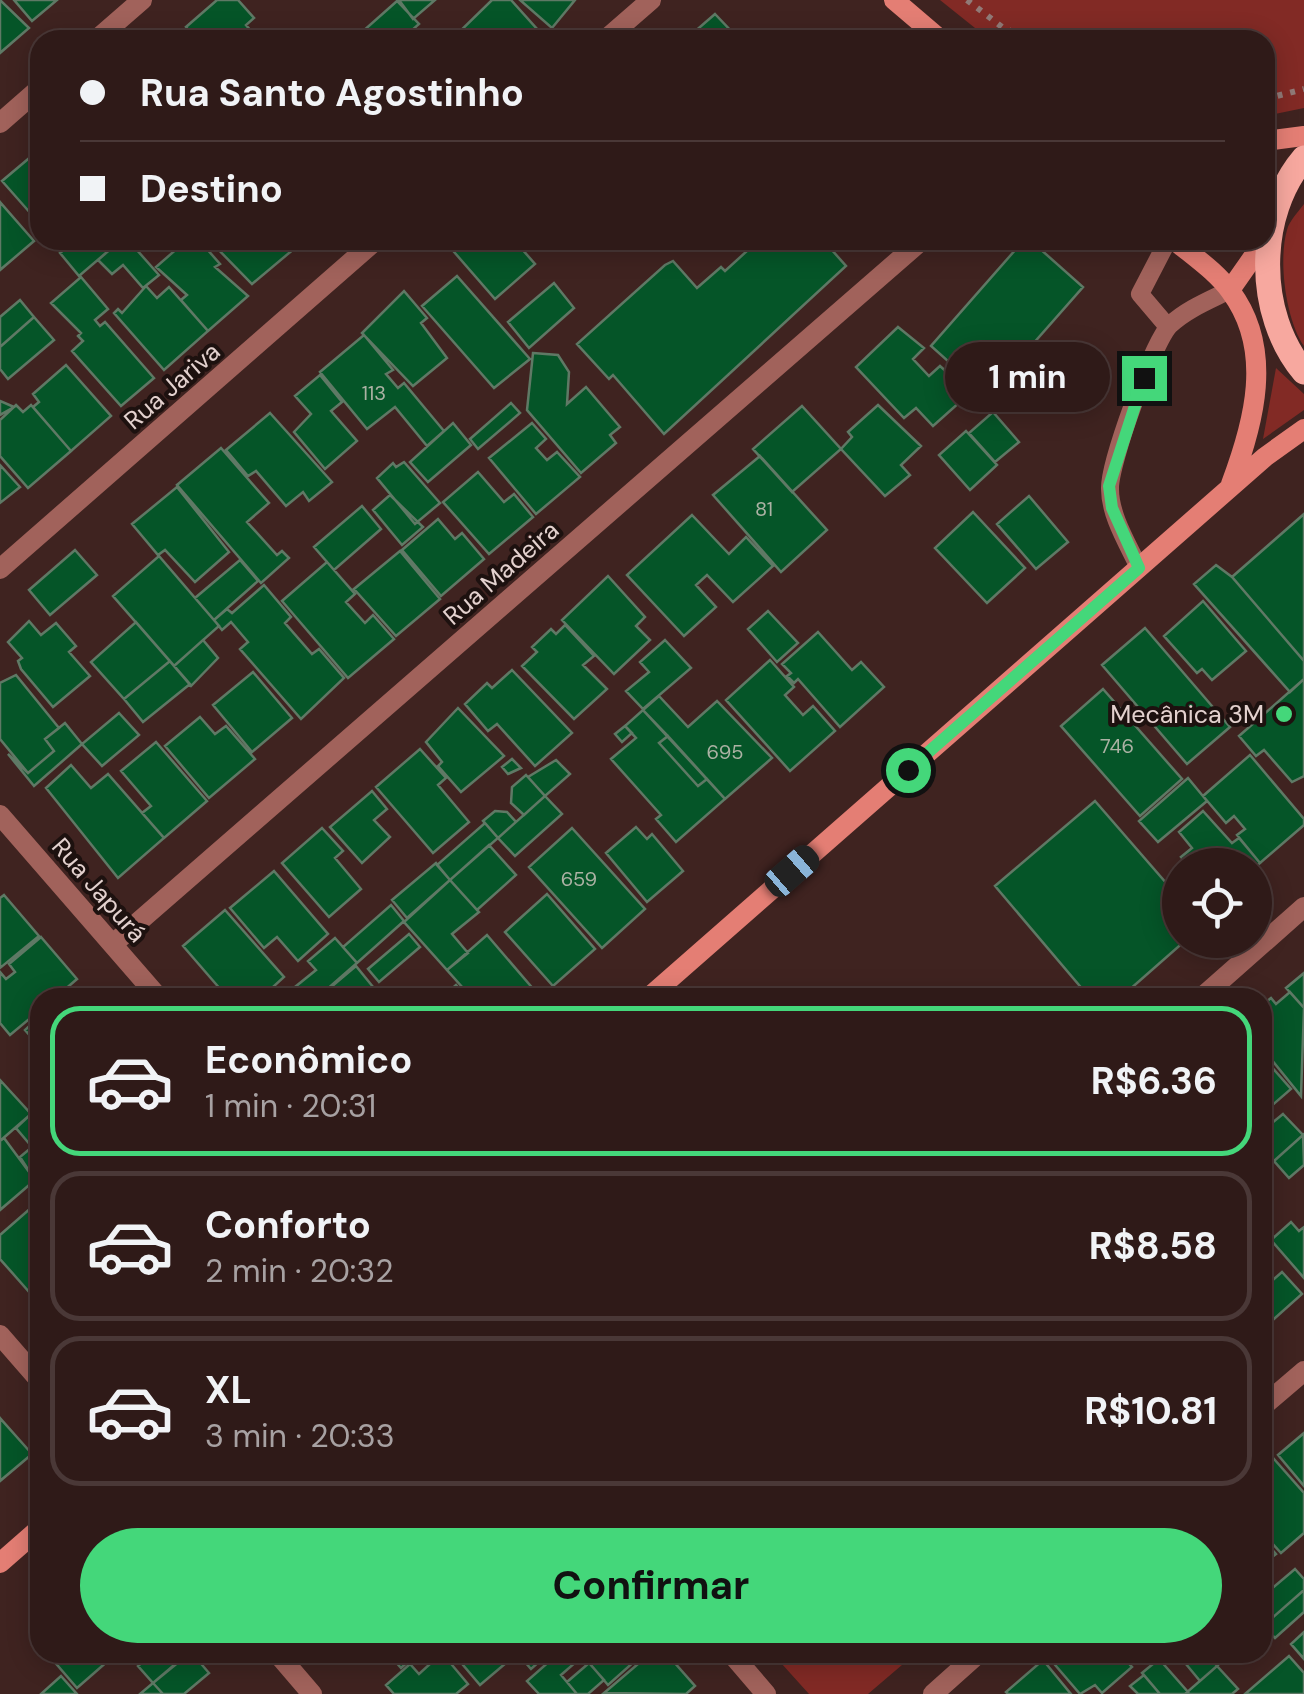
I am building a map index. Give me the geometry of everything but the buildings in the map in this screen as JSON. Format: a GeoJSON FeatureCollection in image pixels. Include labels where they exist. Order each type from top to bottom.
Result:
{"type":"FeatureCollection","features":[{"type":"Feature","properties":{"kind":"main road"},"geometry":{"type":"LineString","coordinates":[[894,0],[930,30]]}},
{"type":"Feature","properties":{"kind":"main road"},"geometry":{"type":"LineString","coordinates":[[1275,140],[1304,136]]}},
{"type":"Feature","properties":{"kind":"main road"},"geometry":{"type":"LineString","coordinates":[[1275,206],[1304,158]]}},
{"type":"Feature","properties":{"kind":"main road"},"geometry":{"type":"LineString","coordinates":[[1183,250],[1230,290],[1250,330],[1256,394],[1249,437],[1228,490]]}},
{"type":"Feature","properties":{"kind":"main road"},"geometry":{"type":"LineString","coordinates":[[1230,290],[1258,250]]}},
{"type":"Feature","properties":{"kind":"main road"},"geometry":{"type":"LineString","coordinates":[[1267,250],[1278,317],[1288,349],[1304,372]]}},
{"type":"Feature","properties":{"kind":"main road"},"geometry":{"type":"LineString","coordinates":[[659,988],[1228,490],[1304,429]]}},
{"type":"Feature","properties":{"kind":"main road"},"geometry":{"type":"LineString","coordinates":[[0,1563],[30,1537]]}},
{"type":"Feature","properties":{"kind":"street"},"geometry":{"type":"LineString","coordinates":[[108,30],[142,0]]}},
{"type":"Feature","properties":{"kind":"street"},"geometry":{"type":"LineString","coordinates":[[616,30],[650,0]]}},
{"type":"Feature","properties":{"kind":"street"},"geometry":{"type":"LineString","coordinates":[[0,123],[30,97]]}},
{"type":"Feature","properties":{"kind":"street","name":"Rua Jariva"},"geometry":{"type":"LineString","coordinates":[[0,569],[365,250]]}},
{"type":"Feature","properties":{"kind":"street","name":"Rua Madeira"},"geometry":{"type":"LineString","coordinates":[[113,944],[911,250]]}},
{"type":"Feature","properties":{"kind":"street","name":"Rua Japurá"},"geometry":{"type":"LineString","coordinates":[[0,815],[150,988]]}},
{"type":"Feature","properties":{"kind":"street"},"geometry":{"type":"LineString","coordinates":[[1212,988],[1304,907]]}},
{"type":"Feature","properties":{"kind":"street"},"geometry":{"type":"LineString","coordinates":[[0,1335],[30,1370]]}},
{"type":"Feature","properties":{"kind":"street"},"geometry":{"type":"LineString","coordinates":[[1272,1398],[1304,1370]]}},
{"type":"Feature","properties":{"kind":"street"},"geometry":{"type":"LineString","coordinates":[[285,1663],[312,1694]]}},
{"type":"Feature","properties":{"kind":"street"},"geometry":{"type":"LineString","coordinates":[[739,1663],[766,1694]]}},
{"type":"Feature","properties":{"kind":"street"},"geometry":{"type":"LineString","coordinates":[[933,1694],[968,1663]]}},
{"type":"Feature","properties":{"kind":"lane"},"geometry":{"type":"LineString","coordinates":[[1165,250],[1140,294],[1168,327]]}},
{"type":"Feature","properties":{"kind":"lane"},"geometry":{"type":"LineString","coordinates":[[1139,568],[1112,508],[1109,486],[1154,348],[1168,327],[1230,290]]}},
{"type":"Feature","properties":{"kind":"path"},"geometry":{"type":"LineString","coordinates":[[967,0],[1008,30]]}},
{"type":"Feature","properties":{"kind":"path"},"geometry":{"type":"LineString","coordinates":[[1275,96],[1304,88]]}},
{"type":"Feature","properties":{"kind":"shaded area"},"geometry":{"type":"Polygon","coordinates":[[[940,0],[1304,0],[1304,108],[1275,114],[1275,30],[978,30],[940,0]]]}},
{"type":"Feature","properties":{"kind":"shaded area"},"geometry":{"type":"Polygon","coordinates":[[[1304,204],[1304,346],[1288,306],[1283,258],[1288,227],[1304,204]]]}},
{"type":"Feature","properties":{"kind":"shaded area"},"geometry":{"type":"Polygon","coordinates":[[[1276,368],[1304,394],[1304,410],[1263,439],[1276,368]]]}},
{"type":"Feature","properties":{"kind":"shaded area"},"geometry":{"type":"Polygon","coordinates":[[[781,1663],[904,1663],[868,1694],[809,1694],[781,1663]]]}},
{"type":"Feature","properties":{"kind":"place","name":"Mecânica 3M"},"geometry":{"type":"Point","coordinates":[1284,714]}},
{"type":"Feature","properties":{"kind":"route"},"geometry":{"type":"LineString","coordinates":[[908,770],[1139,568],[1112,508],[1109,486],[1144,378]]}}]}
